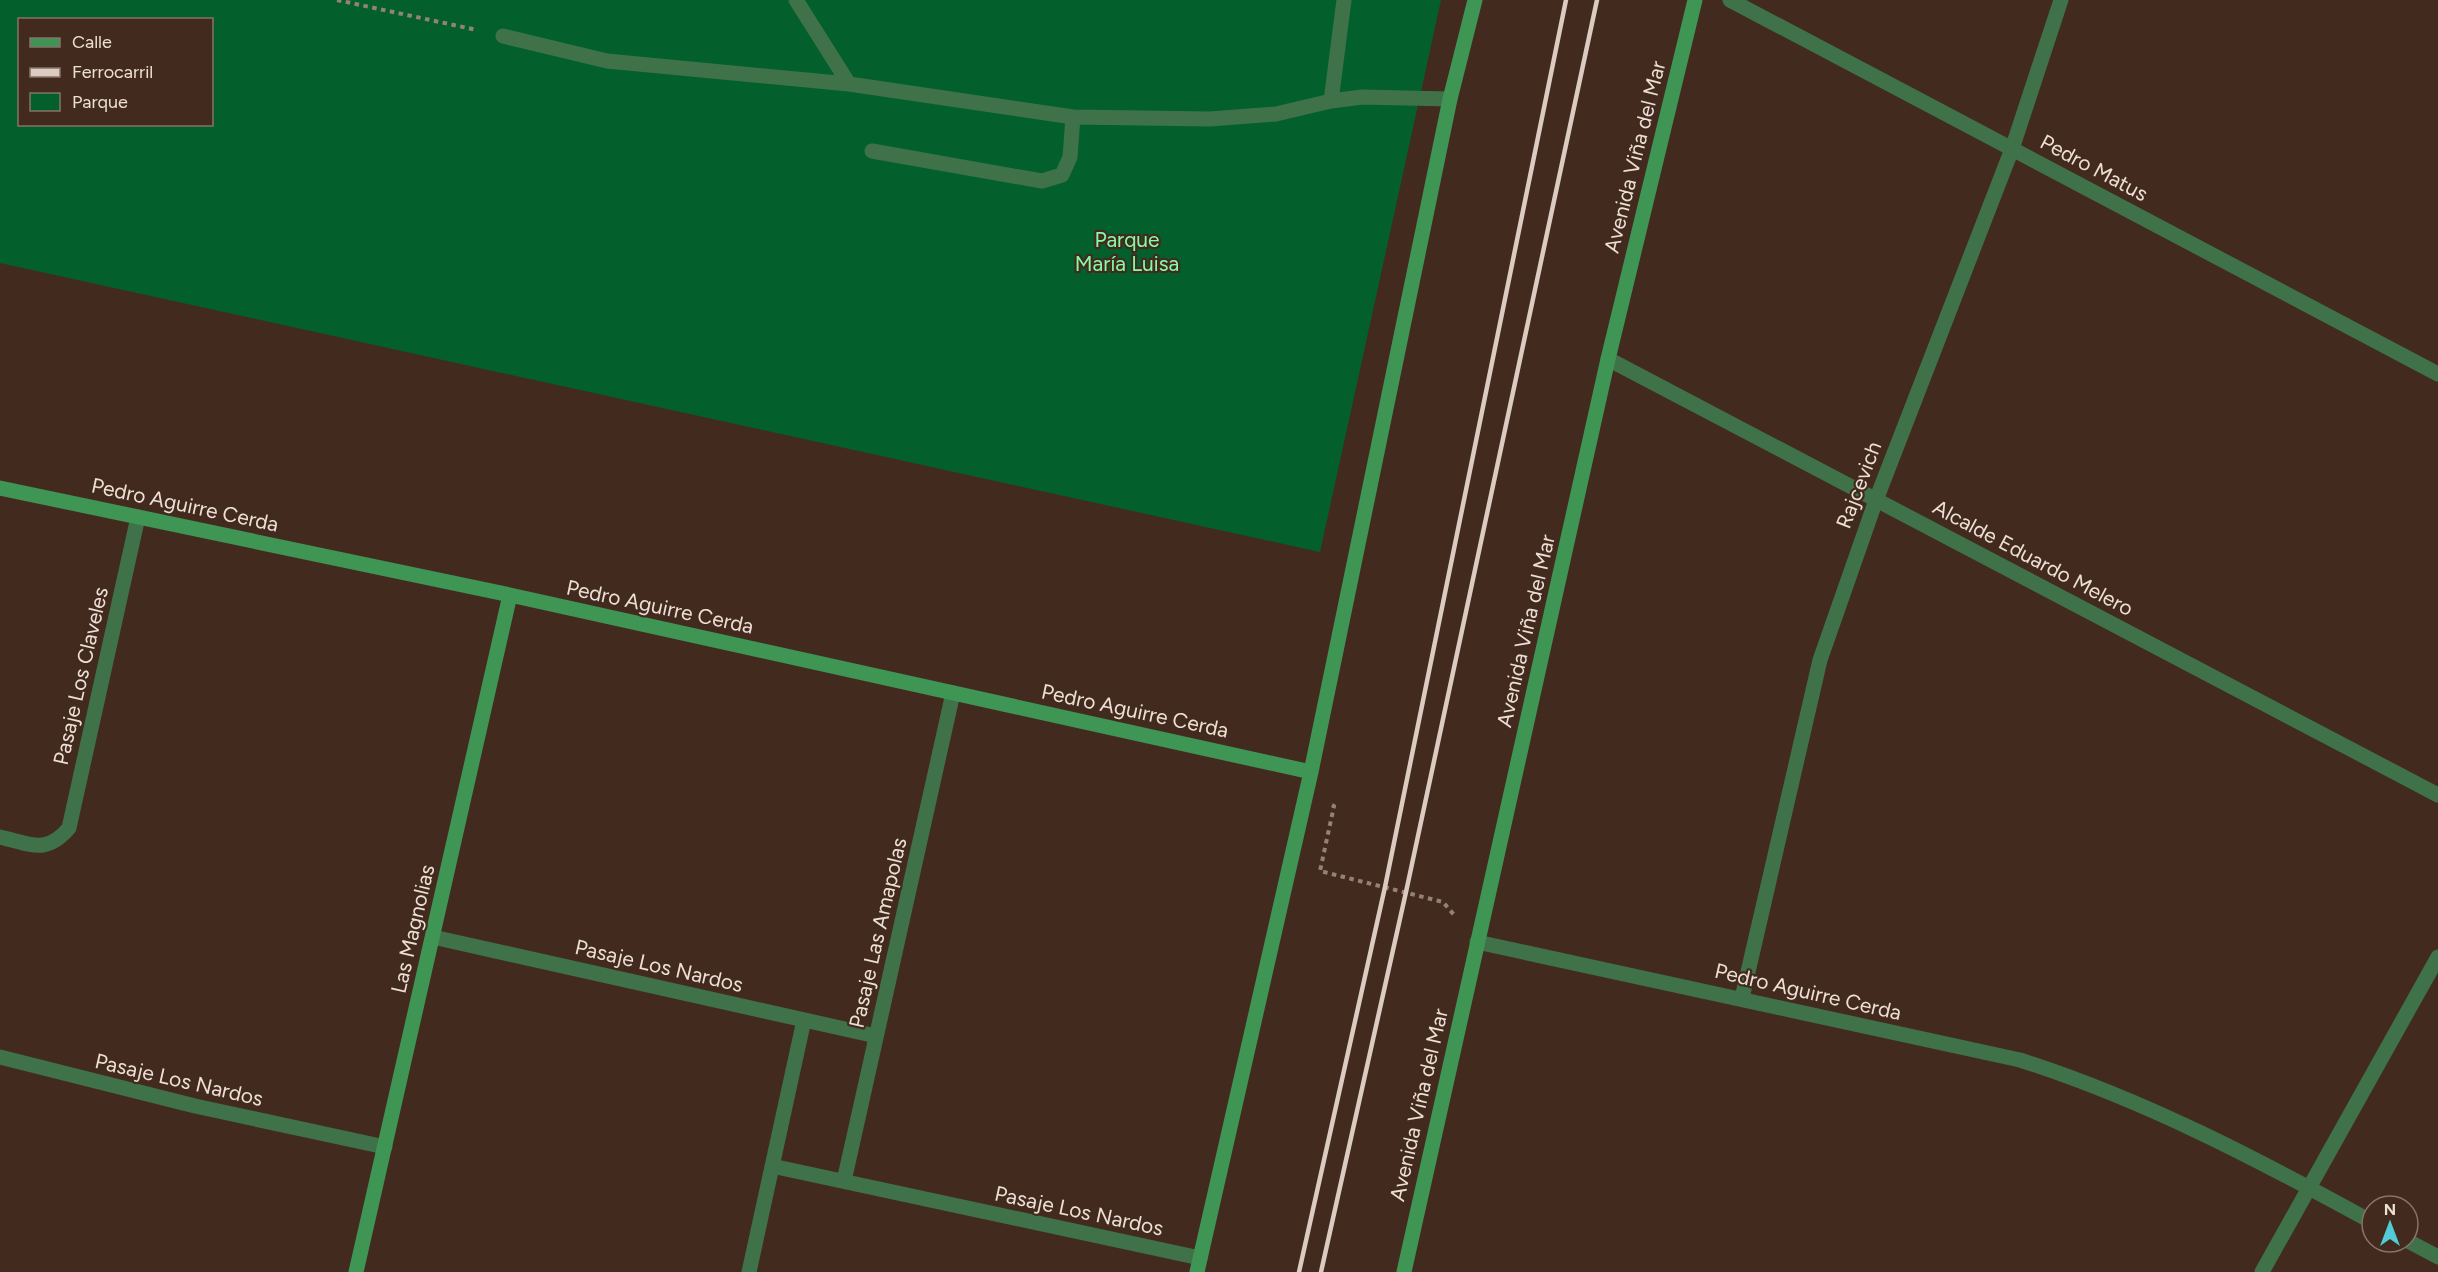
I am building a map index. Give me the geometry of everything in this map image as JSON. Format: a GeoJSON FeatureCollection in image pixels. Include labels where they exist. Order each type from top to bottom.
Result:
{"type":"FeatureCollection","features":[{"type":"Feature","properties":{"kind":"street"},"geometry":{"type":"LineString","coordinates":[[796,0],[849,84]]}},
{"type":"Feature","properties":{"kind":"street"},"geometry":{"type":"LineString","coordinates":[[1331,100],[1344,0]]}},
{"type":"Feature","properties":{"kind":"street"},"geometry":{"type":"LineString","coordinates":[[1199,1265],[1311,772],[1450,99],[1475,0]]}},
{"type":"Feature","properties":{"kind":"street","name":"Avenida Viña del Mar"},"geometry":{"type":"LineString","coordinates":[[1404,1272],[1608,360],[1695,0]]}},
{"type":"Feature","properties":{"kind":"street","name":"Pedro Matus"},"geometry":{"type":"LineString","coordinates":[[1730,0],[2438,374]]}},
{"type":"Feature","properties":{"kind":"street","name":"Rajcevich"},"geometry":{"type":"LineString","coordinates":[[1742,998],[1820,660],[1875,500],[2012,149],[2061,0]]}},
{"type":"Feature","properties":{"kind":"street"},"geometry":{"type":"LineString","coordinates":[[503,36],[607,61],[849,84],[1073,117],[1210,119],[1276,114],[1331,100],[1362,97],[1450,99]]}},
{"type":"Feature","properties":{"kind":"street"},"geometry":{"type":"LineString","coordinates":[[872,151],[1042,181],[1062,175],[1070,157],[1073,117]]}},
{"type":"Feature","properties":{"kind":"street","name":"Alcalde Eduardo Melero"},"geometry":{"type":"LineString","coordinates":[[1608,360],[2438,795]]}},
{"type":"Feature","properties":{"kind":"street","name":"Pedro Aguirre Cerda"},"geometry":{"type":"LineString","coordinates":[[0,488],[510,595],[1311,772]]}},
{"type":"Feature","properties":{"kind":"street","name":"Pasaje Los Claveles"},"geometry":{"type":"LineString","coordinates":[[0,837],[41,846],[58,841],[69,828],[138,517]]}},
{"type":"Feature","properties":{"kind":"street","name":"Las Magnolias"},"geometry":{"type":"LineString","coordinates":[[356,1272],[510,595]]}},
{"type":"Feature","properties":{"kind":"street","name":"Pasaje Las Amapolas"},"geometry":{"type":"LineString","coordinates":[[844,1181],[953,693]]}},
{"type":"Feature","properties":{"kind":"street","name":"Pasaje Los Nardos"},"geometry":{"type":"LineString","coordinates":[[433,937],[876,1036]]}},
{"type":"Feature","properties":{"kind":"street","name":"Pedro Aguirre Cerda"},"geometry":{"type":"LineString","coordinates":[[1477,942],[2020,1060],[2071,1077],[2146,1109],[2308,1187],[2360,1215]]}},
{"type":"Feature","properties":{"kind":"street"},"geometry":{"type":"LineString","coordinates":[[2262,1272],[2438,957]]}},
{"type":"Feature","properties":{"kind":"street"},"geometry":{"type":"LineString","coordinates":[[749,1272],[804,1020]]}},
{"type":"Feature","properties":{"kind":"street","name":"Pasaje Los Nardos"},"geometry":{"type":"LineString","coordinates":[[0,1057],[195,1107],[385,1147]]}},
{"type":"Feature","properties":{"kind":"street","name":"Pasaje Los Nardos"},"geometry":{"type":"LineString","coordinates":[[772,1166],[1199,1265]]}},
{"type":"Feature","properties":{"kind":"street"},"geometry":{"type":"LineString","coordinates":[[2420,1247],[2438,1257]]}},
{"type":"Feature","properties":{"kind":"path"},"geometry":{"type":"LineString","coordinates":[[337,0],[503,36]]}},
{"type":"Feature","properties":{"kind":"path"},"geometry":{"type":"LineString","coordinates":[[1305,798],[1334,806],[1320,871],[1443,902],[1477,942]]}},
{"type":"Feature","properties":{"kind":"green space","name":"Parque María Luisa"},"geometry":{"type":"Polygon","coordinates":[[[0,0],[1441,0],[1320,552],[0,263],[0,0]]]}},
{"type":"Feature","properties":{"kind":"railway"},"geometry":{"type":"LineString","coordinates":[[1299,1272],[1385,887],[1566,0]]}},
{"type":"Feature","properties":{"kind":"railway"},"geometry":{"type":"LineString","coordinates":[[1321,1272],[1406,892],[1597,0]]}}]}
